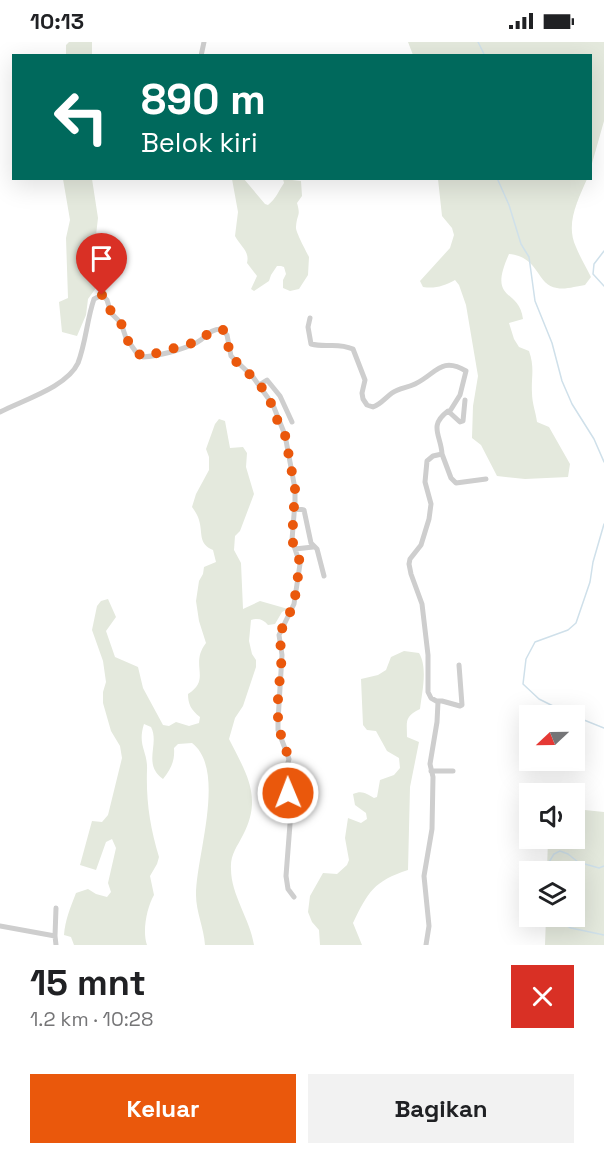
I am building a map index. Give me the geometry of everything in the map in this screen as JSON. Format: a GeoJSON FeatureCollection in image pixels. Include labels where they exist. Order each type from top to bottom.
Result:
{"type":"FeatureCollection","features":[{"type":"Feature","properties":{"kind":"street"},"geometry":{"type":"LineString","coordinates":[[0,412],[64,380],[73,371],[81,352],[92,304],[99,295],[104,296],[107,300],[111,312],[121,323],[126,338],[136,352],[143,357],[191,344],[210,331],[222,330],[228,340],[231,356],[259,385],[273,405],[285,435],[295,489],[291,534],[300,564],[294,604],[279,635],[282,655],[278,731],[289,759],[284,777],[291,811],[286,876],[288,889],[294,897]]}},
{"type":"Feature","properties":{"kind":"street"},"geometry":{"type":"LineString","coordinates":[[309,318],[311,344],[321,346],[340,344],[352,350],[365,380],[363,399],[367,405],[373,407],[383,402],[391,393],[421,381],[442,366],[449,364],[464,369],[466,371],[462,389],[450,411],[445,412],[436,429],[451,478],[456,483],[486,479]]}},
{"type":"Feature","properties":{"kind":"street"},"geometry":{"type":"LineString","coordinates":[[259,385],[267,380],[280,396],[292,422]]}},
{"type":"Feature","properties":{"kind":"street"},"geometry":{"type":"LineString","coordinates":[[450,411],[460,422],[463,421],[465,400]]}},
{"type":"Feature","properties":{"kind":"street"},"geometry":{"type":"LineString","coordinates":[[442,454],[433,456],[427,461],[425,471],[430,504],[429,519],[422,545],[410,559],[409,564],[423,604],[431,698],[462,705],[459,666]]}},
{"type":"Feature","properties":{"kind":"street"},"geometry":{"type":"LineString","coordinates":[[294,508],[304,510],[313,547],[317,549],[324,576]]}},
{"type":"Feature","properties":{"kind":"street"},"geometry":{"type":"LineString","coordinates":[[295,549],[313,547]]}},
{"type":"Feature","properties":{"kind":"street"},"geometry":{"type":"LineString","coordinates":[[426,945],[429,926],[424,876],[432,829],[431,756],[436,731],[437,701]]}},
{"type":"Feature","properties":{"kind":"street"},"geometry":{"type":"LineString","coordinates":[[432,771],[453,771]]}},
{"type":"Feature","properties":{"kind":"street"},"geometry":{"type":"LineString","coordinates":[[56,908],[56,945]]}},
{"type":"Feature","properties":{"kind":"street"},"geometry":{"type":"LineString","coordinates":[[0,926],[55,936]]}},
{"type":"Feature","properties":{"kind":"shaded area"},"geometry":{"type":"Polygon","coordinates":[[[69,42],[92,42],[92,54],[66,54],[66,45],[69,42]]]}},
{"type":"Feature","properties":{"kind":"shaded area"},"geometry":{"type":"Polygon","coordinates":[[[408,42],[604,42],[604,121],[592,163],[592,54],[413,54],[408,42]]]}},
{"type":"Feature","properties":{"kind":"shaded area"},"geometry":{"type":"Polygon","coordinates":[[[63,180],[92,180],[98,218],[94,252],[96,288],[88,299],[86,315],[77,336],[62,332],[59,302],[68,298],[66,238],[70,220],[63,180]]]}},
{"type":"Feature","properties":{"kind":"shaded area"},"geometry":{"type":"Polygon","coordinates":[[[232,180],[245,180],[268,205],[284,183],[283,180],[301,181],[302,196],[297,203],[299,213],[296,229],[309,257],[308,275],[299,289],[290,291],[283,288],[286,274],[284,267],[277,266],[269,281],[254,291],[251,289],[257,276],[247,263],[246,252],[235,236],[238,212],[232,180]]]}},
{"type":"Feature","properties":{"kind":"shaded area"},"geometry":{"type":"Polygon","coordinates":[[[438,180],[587,180],[572,221],[576,247],[591,277],[585,285],[564,289],[550,286],[526,260],[509,254],[501,280],[506,293],[520,309],[523,319],[509,323],[519,347],[529,351],[531,357],[532,397],[537,422],[549,427],[570,464],[568,477],[525,479],[497,476],[481,445],[472,438],[473,406],[478,376],[466,305],[455,280],[432,288],[423,287],[420,281],[450,248],[454,235],[452,228],[442,216],[438,180]]]}},
{"type":"Feature","properties":{"kind":"shaded area"},"geometry":{"type":"Polygon","coordinates":[[[219,419],[225,421],[230,448],[243,447],[247,453],[246,467],[254,494],[240,531],[235,536],[234,550],[241,563],[243,609],[260,601],[288,609],[282,612],[275,624],[268,625],[264,621],[251,620],[249,641],[256,660],[256,667],[229,739],[246,774],[252,797],[249,821],[233,855],[231,869],[237,898],[254,945],[205,945],[196,895],[209,793],[207,773],[202,756],[192,743],[178,744],[174,748],[172,765],[163,779],[157,773],[152,760],[154,740],[151,727],[144,724],[142,743],[147,763],[148,803],[159,857],[150,876],[154,895],[146,919],[147,945],[74,945],[71,937],[64,935],[76,893],[88,889],[107,897],[111,892],[108,883],[116,848],[112,839],[106,842],[96,870],[80,865],[92,821],[102,822],[108,815],[122,758],[120,746],[111,731],[103,703],[106,682],[103,661],[92,630],[97,606],[101,601],[108,599],[116,617],[106,631],[115,657],[138,667],[143,688],[163,725],[169,726],[176,722],[189,726],[199,723],[200,717],[191,707],[188,694],[199,683],[199,658],[206,643],[196,601],[204,567],[216,562],[213,550],[208,548],[203,541],[199,518],[192,507],[209,470],[209,457],[206,449],[219,419]]]}},
{"type":"Feature","properties":{"kind":"shaded area"},"geometry":{"type":"Polygon","coordinates":[[[404,651],[419,653],[424,673],[420,709],[411,714],[407,723],[407,737],[419,742],[410,787],[408,870],[380,883],[363,903],[353,923],[362,945],[320,945],[319,930],[312,922],[308,912],[310,896],[323,873],[337,874],[347,865],[349,860],[345,838],[348,818],[361,823],[367,819],[366,813],[355,805],[353,794],[362,792],[374,798],[377,797],[380,780],[394,775],[400,768],[399,758],[387,751],[376,731],[367,730],[363,725],[361,679],[378,675],[386,670],[391,657],[404,651]]]}},
{"type":"Feature","properties":{"kind":"shaded area"},"geometry":{"type":"Polygon","coordinates":[[[585,810],[604,812],[604,945],[545,945],[546,927],[585,927],[585,861],[547,861],[548,849],[585,849],[585,810]]]}},
{"type":"Feature","properties":{"kind":"waterway"},"geometry":{"type":"LineString","coordinates":[[478,42],[484,54]]}},
{"type":"Feature","properties":{"kind":"waterway"},"geometry":{"type":"LineString","coordinates":[[498,180],[509,205],[521,244],[529,257],[535,301],[552,343],[562,381],[604,462]]}},
{"type":"Feature","properties":{"kind":"waterway"},"geometry":{"type":"LineString","coordinates":[[604,251],[594,264],[593,274],[604,286]]}},
{"type":"Feature","properties":{"kind":"waterway"},"geometry":{"type":"LineString","coordinates":[[551,705],[539,699],[523,684],[526,659],[535,642],[568,630],[576,623],[590,582],[604,524]]}},
{"type":"Feature","properties":{"kind":"waterway"},"geometry":{"type":"LineString","coordinates":[[585,720],[604,728]]}},
{"type":"Feature","properties":{"kind":"waterway"},"geometry":{"type":"LineString","coordinates":[[550,861],[554,854],[560,851],[577,861]]}},
{"type":"Feature","properties":{"kind":"waterway"},"geometry":{"type":"LineString","coordinates":[[585,864],[599,868],[604,866]]}},
{"type":"Feature","properties":{"kind":"waterway"},"geometry":{"type":"LineString","coordinates":[[569,927],[604,935]]}},
{"type":"Feature","properties":{"kind":"route"},"geometry":{"type":"LineString","coordinates":[[102,295],[107,300],[111,312],[121,323],[126,338],[136,352],[146,358],[196,342],[210,331],[223,330],[228,340],[229,354],[247,370],[264,391],[273,405],[285,435],[295,489],[292,540],[300,562],[294,604],[279,635],[282,655],[278,730],[289,759],[284,777],[288,793]]}}]}
